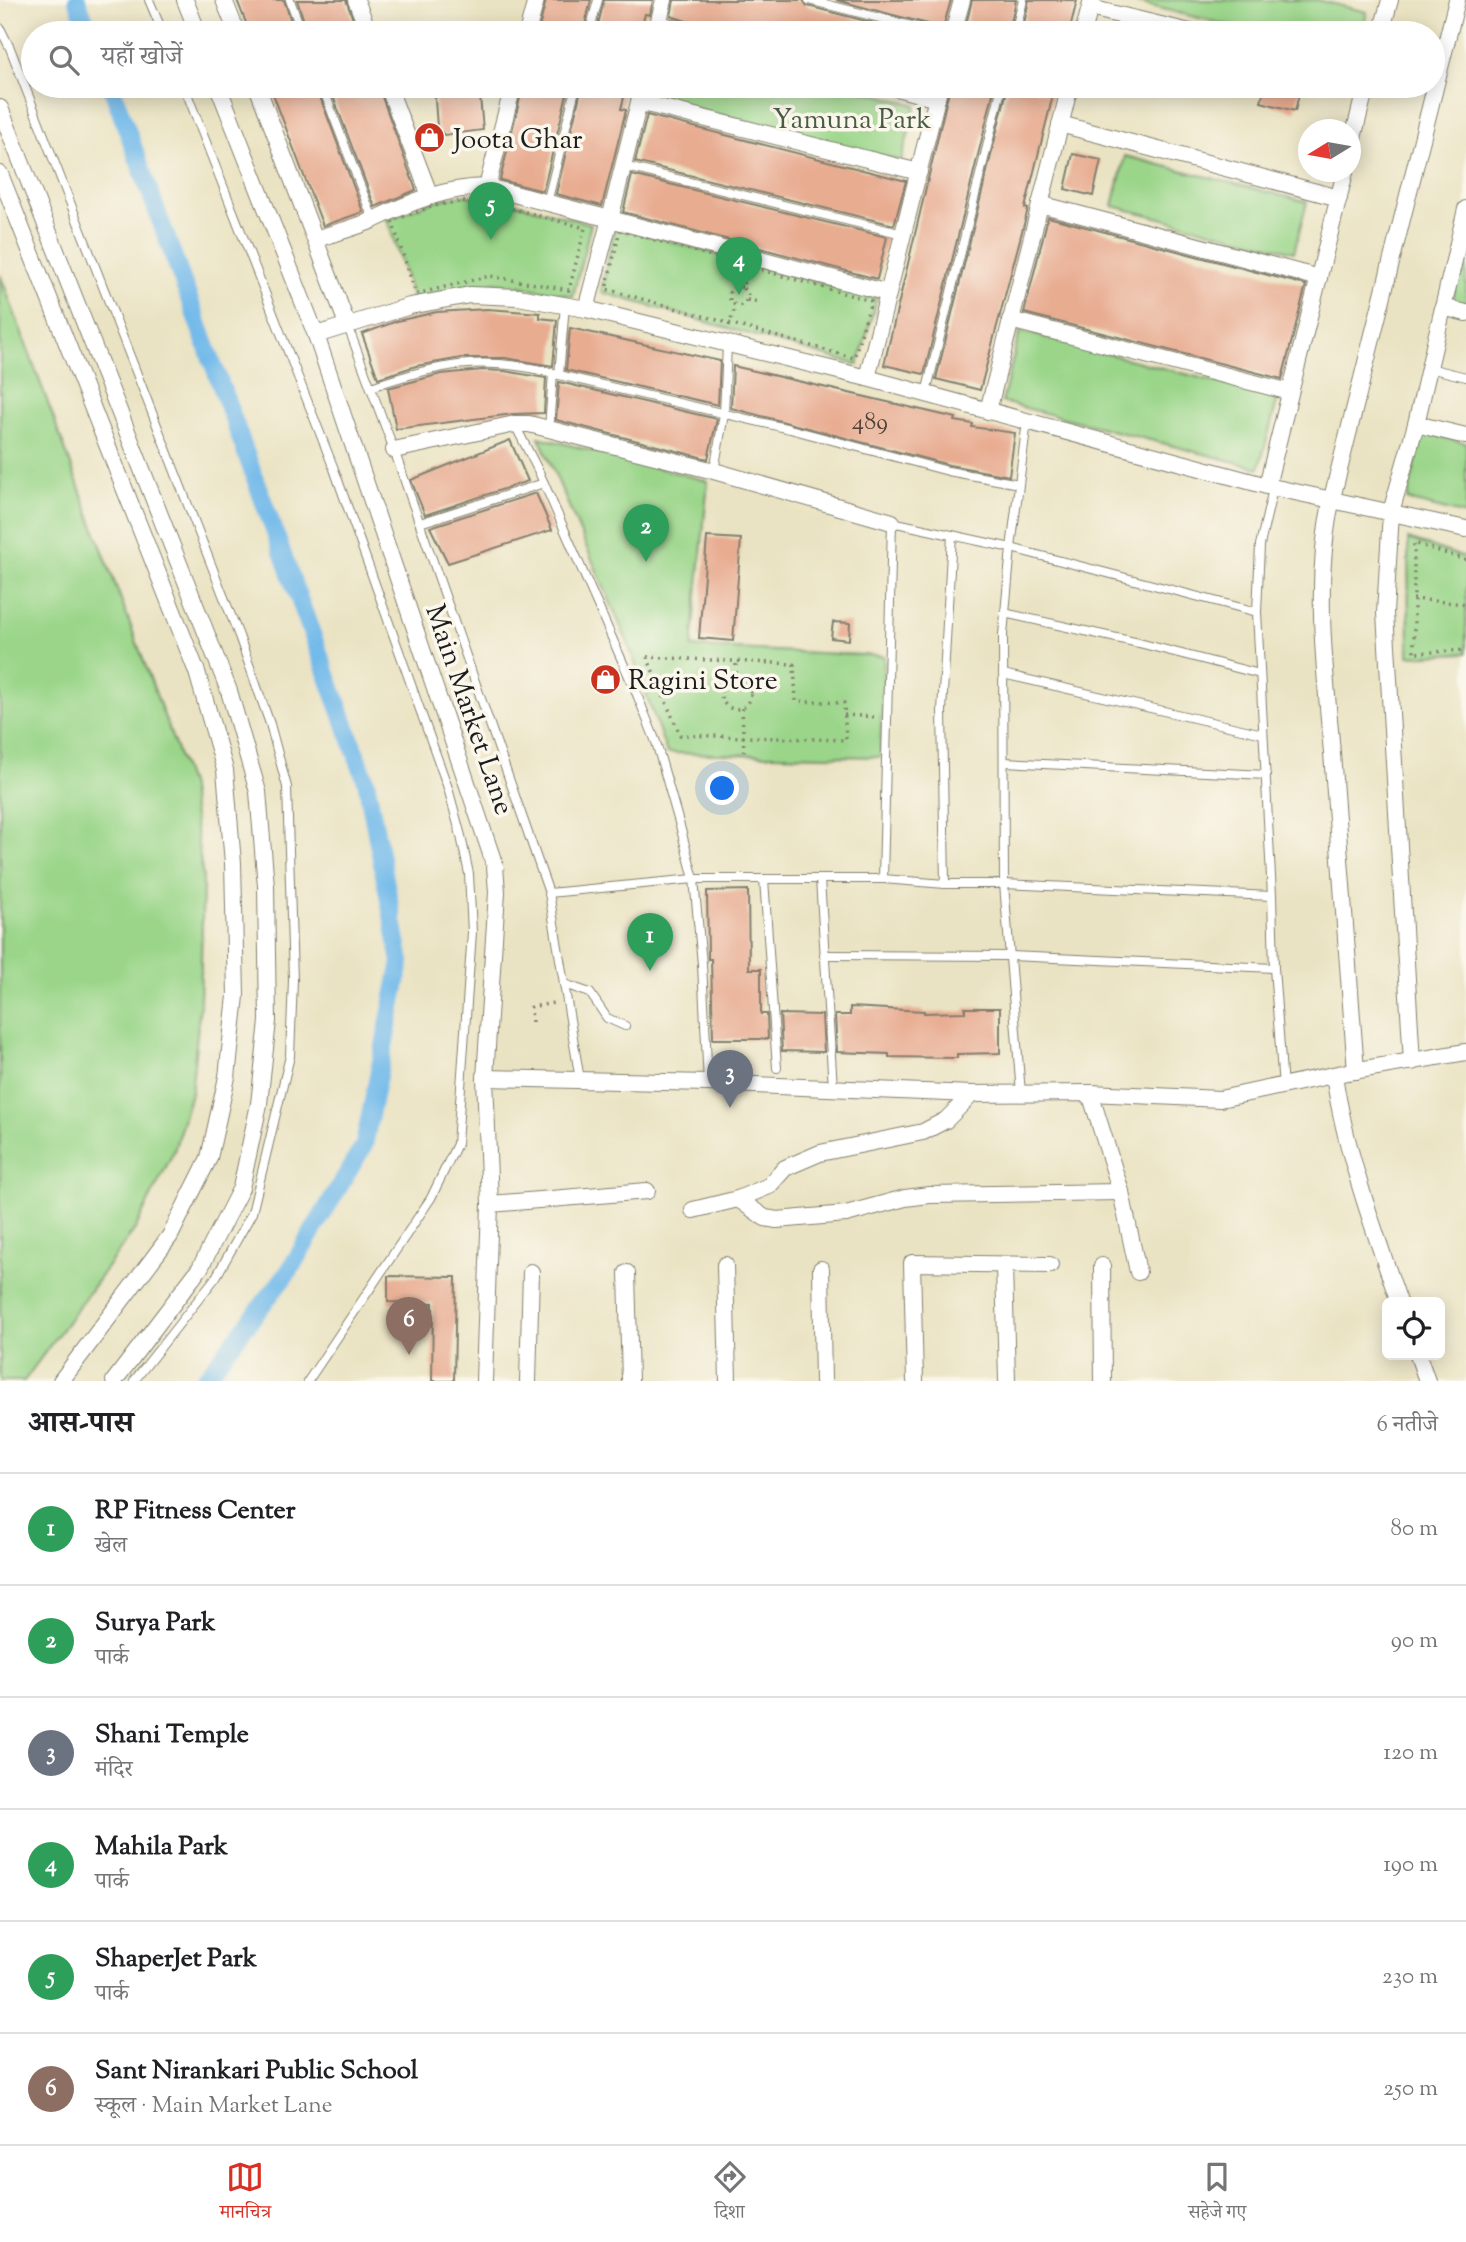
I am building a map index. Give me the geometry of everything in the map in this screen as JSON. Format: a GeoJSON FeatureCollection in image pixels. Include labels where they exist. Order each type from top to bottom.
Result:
{"type":"FeatureCollection","features":[{"type":"Feature","properties":{"kind":"street"},"geometry":{"type":"LineString","coordinates":[[185,0],[193,21]]}},
{"type":"Feature","properties":{"kind":"street"},"geometry":{"type":"LineString","coordinates":[[224,0],[232,21]]}},
{"type":"Feature","properties":{"kind":"street"},"geometry":{"type":"LineString","coordinates":[[356,0],[364,21]]}},
{"type":"Feature","properties":{"kind":"street"},"geometry":{"type":"LineString","coordinates":[[530,21],[536,0]]}},
{"type":"Feature","properties":{"kind":"street"},"geometry":{"type":"LineString","coordinates":[[659,21],[664,0]]}},
{"type":"Feature","properties":{"kind":"street"},"geometry":{"type":"LineString","coordinates":[[956,21],[962,0]]}},
{"type":"Feature","properties":{"kind":"street"},"geometry":{"type":"LineString","coordinates":[[1384,21],[1390,0]]}},
{"type":"Feature","properties":{"kind":"street"},"geometry":{"type":"LineString","coordinates":[[1445,48],[1457,0]]}},
{"type":"Feature","properties":{"kind":"street"},"geometry":{"type":"LineString","coordinates":[[1086,21],[1091,4],[1151,21]]}},
{"type":"Feature","properties":{"kind":"street","name":"Main Market Lane"},"geometry":{"type":"LineString","coordinates":[[223,98],[316,335],[495,866],[497,892],[485,1078],[490,1204],[484,1381]]}},
{"type":"Feature","properties":{"kind":"street"},"geometry":{"type":"LineString","coordinates":[[262,98],[347,324]]}},
{"type":"Feature","properties":{"kind":"street"},"geometry":{"type":"LineString","coordinates":[[393,98],[430,196]]}},
{"type":"Feature","properties":{"kind":"street"},"geometry":{"type":"LineString","coordinates":[[487,187],[510,98]]}},
{"type":"Feature","properties":{"kind":"street"},"geometry":{"type":"LineString","coordinates":[[586,309],[592,258],[610,219],[640,98]]}},
{"type":"Feature","properties":{"kind":"street"},"geometry":{"type":"LineString","coordinates":[[655,98],[919,172]]}},
{"type":"Feature","properties":{"kind":"street"},"geometry":{"type":"LineString","coordinates":[[867,378],[938,98]]}},
{"type":"Feature","properties":{"kind":"street"},"geometry":{"type":"LineString","coordinates":[[988,411],[1067,98]]}},
{"type":"Feature","properties":{"kind":"street"},"geometry":{"type":"LineString","coordinates":[[1358,119],[1363,98]]}},
{"type":"Feature","properties":{"kind":"street"},"geometry":{"type":"LineString","coordinates":[[1356,1071],[1321,583],[1324,543],[1332,498],[1432,98]]}},
{"type":"Feature","properties":{"kind":"street"},"geometry":{"type":"LineString","coordinates":[[0,108],[229,691],[258,792],[266,886],[268,1021],[259,1104],[241,1188],[200,1268],[114,1381]]}},
{"type":"Feature","properties":{"kind":"street"},"geometry":{"type":"LineString","coordinates":[[1060,124],[1339,198]]}},
{"type":"Feature","properties":{"kind":"street"},"geometry":{"type":"LineString","coordinates":[[0,174],[197,672],[225,770],[233,863],[236,996],[226,1077],[209,1158],[170,1236],[61,1381]]}},
{"type":"Feature","properties":{"kind":"street"},"geometry":{"type":"LineString","coordinates":[[1267,486],[1343,182]]}},
{"type":"Feature","properties":{"kind":"street"},"geometry":{"type":"LineString","coordinates":[[316,239],[459,185],[487,187],[888,293]]}},
{"type":"Feature","properties":{"kind":"street"},"geometry":{"type":"LineString","coordinates":[[1040,204],[1319,278]]}},
{"type":"Feature","properties":{"kind":"street"},"geometry":{"type":"LineString","coordinates":[[1412,1062],[1385,613],[1391,512],[1416,424],[1464,228],[1466,208]]}},
{"type":"Feature","properties":{"kind":"street"},"geometry":{"type":"LineString","coordinates":[[316,335],[410,306],[470,295],[518,297],[586,309],[867,378],[1267,486],[1466,529]]}},
{"type":"Feature","properties":{"kind":"street"},"geometry":{"type":"LineString","coordinates":[[1443,307],[1466,313]]}},
{"type":"Feature","properties":{"kind":"street"},"geometry":{"type":"LineString","coordinates":[[1010,320],[1290,392]]}},
{"type":"Feature","properties":{"kind":"street"},"geometry":{"type":"LineString","coordinates":[[394,450],[515,424],[529,424],[714,471],[892,522]]}},
{"type":"Feature","properties":{"kind":"street"},"geometry":{"type":"LineString","coordinates":[[1416,424],[1466,436]]}},
{"type":"Feature","properties":{"kind":"street"},"geometry":{"type":"LineString","coordinates":[[485,1078],[708,1083],[972,1094],[1090,1093],[1220,1099],[1334,1075],[1466,1052]]}},
{"type":"Feature","properties":{"kind":"street"},"geometry":{"type":"LineString","coordinates":[[1334,1075],[1339,1111],[1397,1297]]}},
{"type":"Feature","properties":{"kind":"street"},"geometry":{"type":"LineString","coordinates":[[1090,1093],[1121,1192],[1138,1272]]}},
{"type":"Feature","properties":{"kind":"street"},"geometry":{"type":"LineString","coordinates":[[693,1210],[738,1199],[769,1186],[785,1168],[820,1153],[923,1132],[946,1120],[972,1094]]}},
{"type":"Feature","properties":{"kind":"street"},"geometry":{"type":"LineString","coordinates":[[490,1204],[647,1191]]}},
{"type":"Feature","properties":{"kind":"street"},"geometry":{"type":"LineString","coordinates":[[738,1199],[765,1218],[777,1220],[846,1214],[905,1198],[929,1195],[1121,1192]]}},
{"type":"Feature","properties":{"kind":"street"},"geometry":{"type":"LineString","coordinates":[[915,1381],[912,1263],[1051,1265]]}},
{"type":"Feature","properties":{"kind":"street"},"geometry":{"type":"LineString","coordinates":[[725,1265],[727,1381]]}},
{"type":"Feature","properties":{"kind":"street"},"geometry":{"type":"LineString","coordinates":[[1004,1265],[1007,1381]]}},
{"type":"Feature","properties":{"kind":"street"},"geometry":{"type":"LineString","coordinates":[[1102,1266],[1102,1381]]}},
{"type":"Feature","properties":{"kind":"street"},"geometry":{"type":"LineString","coordinates":[[821,1269],[823,1381]]}},
{"type":"Feature","properties":{"kind":"street"},"geometry":{"type":"LineString","coordinates":[[528,1381],[531,1272]]}},
{"type":"Feature","properties":{"kind":"street"},"geometry":{"type":"LineString","coordinates":[[627,1273],[630,1381]]}},
{"type":"Feature","properties":{"kind":"street"},"geometry":{"type":"LineString","coordinates":[[1420,1360],[1427,1381]]}},
{"type":"Feature","properties":{"kind":"lane"},"geometry":{"type":"LineString","coordinates":[[149,0],[158,21]]}},
{"type":"Feature","properties":{"kind":"lane"},"geometry":{"type":"LineString","coordinates":[[290,0],[298,21]]}},
{"type":"Feature","properties":{"kind":"lane"},"geometry":{"type":"LineString","coordinates":[[592,21],[598,0]]}},
{"type":"Feature","properties":{"kind":"lane"},"geometry":{"type":"LineString","coordinates":[[809,0],[892,21]]}},
{"type":"Feature","properties":{"kind":"lane"},"geometry":{"type":"LineString","coordinates":[[1018,21],[1023,0]]}},
{"type":"Feature","properties":{"kind":"lane"},"geometry":{"type":"LineString","coordinates":[[0,28],[21,76]]}},
{"type":"Feature","properties":{"kind":"lane"},"geometry":{"type":"LineString","coordinates":[[29,98],[239,636],[270,724],[287,787],[293,980],[290,1056],[252,1213],[216,1277],[134,1381]]}},
{"type":"Feature","properties":{"kind":"lane"},"geometry":{"type":"LineString","coordinates":[[189,98],[338,482],[447,788],[469,874],[472,932],[457,1144],[425,1208],[309,1381]]}},
{"type":"Feature","properties":{"kind":"lane"},"geometry":{"type":"LineString","coordinates":[[327,98],[373,219]]}},
{"type":"Feature","properties":{"kind":"lane"},"geometry":{"type":"LineString","coordinates":[[547,203],[573,98]]}},
{"type":"Feature","properties":{"kind":"lane"},"geometry":{"type":"LineString","coordinates":[[926,393],[999,98]]}},
{"type":"Feature","properties":{"kind":"lane"},"geometry":{"type":"LineString","coordinates":[[623,166],[903,234]]}},
{"type":"Feature","properties":{"kind":"lane"},"geometry":{"type":"LineString","coordinates":[[549,429],[565,305]]}},
{"type":"Feature","properties":{"kind":"lane"},"geometry":{"type":"LineString","coordinates":[[347,324],[420,523],[549,893],[580,1080]]}},
{"type":"Feature","properties":{"kind":"lane"},"geometry":{"type":"LineString","coordinates":[[714,471],[724,414],[727,345]]}},
{"type":"Feature","properties":{"kind":"lane"},"geometry":{"type":"LineString","coordinates":[[371,387],[412,373],[454,365],[494,362],[527,367],[724,414],[948,471],[1019,484]]}},
{"type":"Feature","properties":{"kind":"lane"},"geometry":{"type":"LineString","coordinates":[[1429,368],[1466,377]]}},
{"type":"Feature","properties":{"kind":"lane"},"geometry":{"type":"LineString","coordinates":[[1021,1093],[1004,884],[1003,674],[1004,613],[1027,421]]}},
{"type":"Feature","properties":{"kind":"lane"},"geometry":{"type":"LineString","coordinates":[[515,424],[544,483],[656,742],[694,880],[702,964],[708,1083]]}},
{"type":"Feature","properties":{"kind":"lane"},"geometry":{"type":"LineString","coordinates":[[420,523],[544,483]]}},
{"type":"Feature","properties":{"kind":"lane"},"geometry":{"type":"LineString","coordinates":[[1267,486],[1272,493],[1260,545],[1257,612],[1274,968],[1283,1087]]}},
{"type":"Feature","properties":{"kind":"lane"},"geometry":{"type":"LineString","coordinates":[[883,878],[892,522],[1011,548],[1257,612]]}},
{"type":"Feature","properties":{"kind":"lane"},"geometry":{"type":"LineString","coordinates":[[945,884],[942,711],[952,535]]}},
{"type":"Feature","properties":{"kind":"lane"},"geometry":{"type":"LineString","coordinates":[[1004,613],[1139,643],[1260,674]]}},
{"type":"Feature","properties":{"kind":"lane"},"geometry":{"type":"LineString","coordinates":[[1003,674],[1263,734]]}},
{"type":"Feature","properties":{"kind":"lane"},"geometry":{"type":"LineString","coordinates":[[1003,762],[1266,775]]}},
{"type":"Feature","properties":{"kind":"lane"},"geometry":{"type":"LineString","coordinates":[[549,893],[694,880],[883,878],[945,884],[1004,884],[1272,896]]}},
{"type":"Feature","properties":{"kind":"lane"},"geometry":{"type":"LineString","coordinates":[[765,879],[777,1068]]}},
{"type":"Feature","properties":{"kind":"lane"},"geometry":{"type":"LineString","coordinates":[[820,879],[833,1088]]}},
{"type":"Feature","properties":{"kind":"lane"},"geometry":{"type":"LineString","coordinates":[[824,955],[1010,956],[1274,968]]}},
{"type":"Feature","properties":{"kind":"lane"},"geometry":{"type":"LineString","coordinates":[[564,984],[590,993],[607,1018],[625,1026]]}},
{"type":"Feature","properties":{"kind":"path"},"geometry":{"type":"LineString","coordinates":[[463,201],[483,202],[585,228],[592,258],[569,290],[490,276],[415,294],[392,221],[433,206],[463,201]]}},
{"type":"Feature","properties":{"kind":"path"},"geometry":{"type":"LineString","coordinates":[[620,230],[871,301],[854,358],[729,326],[606,289],[620,230]]}},
{"type":"Feature","properties":{"kind":"path"},"geometry":{"type":"LineString","coordinates":[[743,288],[749,265]]}},
{"type":"Feature","properties":{"kind":"path"},"geometry":{"type":"LineString","coordinates":[[734,287],[743,288],[748,295],[747,300],[736,306],[730,301],[729,293],[734,287]]}},
{"type":"Feature","properties":{"kind":"path"},"geometry":{"type":"LineString","coordinates":[[747,300],[760,302]]}},
{"type":"Feature","properties":{"kind":"path"},"geometry":{"type":"LineString","coordinates":[[729,326],[736,306]]}},
{"type":"Feature","properties":{"kind":"path"},"geometry":{"type":"LineString","coordinates":[[1466,560],[1414,543],[1414,653],[1466,650]]}},
{"type":"Feature","properties":{"kind":"path"},"geometry":{"type":"LineString","coordinates":[[1413,599],[1466,604]]}},
{"type":"Feature","properties":{"kind":"path"},"geometry":{"type":"LineString","coordinates":[[647,657],[794,664],[796,701],[844,703],[845,715],[846,740],[680,735],[647,657]]}},
{"type":"Feature","properties":{"kind":"path"},"geometry":{"type":"LineString","coordinates":[[736,662],[736,680]]}},
{"type":"Feature","properties":{"kind":"path"},"geometry":{"type":"LineString","coordinates":[[736,680],[746,683],[750,692],[748,702],[741,708],[730,708],[721,697],[724,685],[736,680]]}},
{"type":"Feature","properties":{"kind":"path"},"geometry":{"type":"LineString","coordinates":[[741,708],[744,754]]}},
{"type":"Feature","properties":{"kind":"path"},"geometry":{"type":"LineString","coordinates":[[845,715],[881,717]]}},
{"type":"Feature","properties":{"kind":"path"},"geometry":{"type":"LineString","coordinates":[[533,1022],[531,1006],[567,1000]]}},
{"type":"Feature","properties":{"kind":"green space"},"geometry":{"type":"Polygon","coordinates":[[[1127,0],[1318,0],[1367,12],[1365,21],[1211,21],[1127,0]]]}},
{"type":"Feature","properties":{"kind":"green space","name":"Yamuna Park"},"geometry":{"type":"Polygon","coordinates":[[[655,98],[890,98],[916,105],[901,161],[655,98]]]}},
{"type":"Feature","properties":{"kind":"green space"},"geometry":{"type":"Polygon","coordinates":[[[1125,156],[1307,202],[1294,252],[1113,206],[1125,156]]]}},
{"type":"Feature","properties":{"kind":"green space"},"geometry":{"type":"Polygon","coordinates":[[[463,195],[519,204],[591,224],[573,296],[496,282],[413,299],[387,219],[433,201],[463,195]]]}},
{"type":"Feature","properties":{"kind":"green space"},"geometry":{"type":"Polygon","coordinates":[[[615,226],[877,298],[858,365],[601,292],[615,226]]]}},
{"type":"Feature","properties":{"kind":"green space"},"geometry":{"type":"Polygon","coordinates":[[[1466,241],[1466,306],[1452,302],[1466,241]]]}},
{"type":"Feature","properties":{"kind":"green space"},"geometry":{"type":"Polygon","coordinates":[[[0,274],[189,783],[203,878],[200,1005],[191,1093],[174,1151],[135,1229],[24,1381],[0,1381],[0,274]]]}},
{"type":"Feature","properties":{"kind":"green space"},"geometry":{"type":"Polygon","coordinates":[[[1020,331],[1278,398],[1259,468],[1002,402],[1020,331]]]}},
{"type":"Feature","properties":{"kind":"green space"},"geometry":{"type":"Polygon","coordinates":[[[1423,432],[1466,443],[1466,515],[1407,500],[1423,432]]]}},
{"type":"Feature","properties":{"kind":"green space"},"geometry":{"type":"Polygon","coordinates":[[[539,437],[708,481],[692,647],[884,656],[880,757],[667,753],[628,643],[539,437]]]}},
{"type":"Feature","properties":{"kind":"green space"},"geometry":{"type":"Polygon","coordinates":[[[1408,539],[1466,558],[1466,653],[1409,656],[1408,539]]]}},
{"type":"Feature","properties":{"kind":"building"},"geometry":{"type":"Polygon","coordinates":[[[237,0],[284,0],[291,21],[245,21],[237,0]]]}},
{"type":"Feature","properties":{"kind":"building"},"geometry":{"type":"Polygon","coordinates":[[[297,0],[346,0],[354,21],[304,21],[297,0]]]}},
{"type":"Feature","properties":{"kind":"building"},"geometry":{"type":"Polygon","coordinates":[[[546,0],[591,0],[586,21],[541,21],[546,0]]]}},
{"type":"Feature","properties":{"kind":"building"},"geometry":{"type":"Polygon","coordinates":[[[604,0],[653,0],[650,15],[645,14],[643,21],[599,21],[604,0]]]}},
{"type":"Feature","properties":{"kind":"building"},"geometry":{"type":"Polygon","coordinates":[[[674,0],[803,0],[807,6],[866,21],[686,21],[671,16],[674,0]]]}},
{"type":"Feature","properties":{"kind":"building"},"geometry":{"type":"Polygon","coordinates":[[[836,0],[951,0],[945,21],[916,21],[836,0]]]}},
{"type":"Feature","properties":{"kind":"building"},"geometry":{"type":"Polygon","coordinates":[[[972,0],[1016,0],[1012,21],[967,21],[972,0]]]}},
{"type":"Feature","properties":{"kind":"building"},"geometry":{"type":"Polygon","coordinates":[[[1029,0],[1077,0],[1072,21],[1025,21],[1029,0]]]}},
{"type":"Feature","properties":{"kind":"building"},"geometry":{"type":"Polygon","coordinates":[[[275,98],[320,98],[363,212],[323,226],[275,98]]]}},
{"type":"Feature","properties":{"kind":"building"},"geometry":{"type":"Polygon","coordinates":[[[334,98],[382,98],[416,190],[375,207],[334,98]]]}},
{"type":"Feature","properties":{"kind":"building"},"geometry":{"type":"Polygon","coordinates":[[[435,98],[480,98],[483,130],[444,135],[437,127],[435,98]]]}},
{"type":"Feature","properties":{"kind":"building"},"geometry":{"type":"Polygon","coordinates":[[[520,98],[566,98],[543,191],[500,180],[520,98]]]}},
{"type":"Feature","properties":{"kind":"building"},"geometry":{"type":"Polygon","coordinates":[[[579,98],[624,98],[621,109],[626,110],[602,206],[556,194],[579,98]]]}},
{"type":"Feature","properties":{"kind":"building"},"geometry":{"type":"Polygon","coordinates":[[[947,98],[992,98],[924,374],[884,365],[947,98]]]}},
{"type":"Feature","properties":{"kind":"building"},"geometry":{"type":"Polygon","coordinates":[[[1005,98],[1052,98],[1025,208],[1028,209],[980,390],[936,379],[1005,98]]]}},
{"type":"Feature","properties":{"kind":"building"},"geometry":{"type":"Polygon","coordinates":[[[1262,98],[1298,98],[1295,111],[1261,102],[1262,98]]]}},
{"type":"Feature","properties":{"kind":"building"},"geometry":{"type":"Polygon","coordinates":[[[647,115],[906,181],[894,225],[635,162],[647,115]]]}},
{"type":"Feature","properties":{"kind":"building"},"geometry":{"type":"Polygon","coordinates":[[[1073,154],[1101,160],[1093,196],[1065,189],[1073,154]]]}},
{"type":"Feature","properties":{"kind":"building"},"geometry":{"type":"Polygon","coordinates":[[[632,175],[887,237],[877,279],[623,212],[632,175]]]}},
{"type":"Feature","properties":{"kind":"building"},"geometry":{"type":"Polygon","coordinates":[[[1048,217],[1306,285],[1282,379],[1024,313],[1048,217]]]}},
{"type":"Feature","properties":{"kind":"building"},"geometry":{"type":"Polygon","coordinates":[[[487,309],[540,313],[540,318],[557,320],[553,366],[505,358],[461,358],[416,366],[378,378],[362,334],[397,321],[437,312],[487,309]]]}},
{"type":"Feature","properties":{"kind":"building"},"geometry":{"type":"Polygon","coordinates":[[[570,328],[720,361],[718,405],[566,370],[570,328]]]}},
{"type":"Feature","properties":{"kind":"building"},"geometry":{"type":"Polygon","coordinates":[[[733,366],[956,418],[955,421],[973,424],[972,427],[1015,433],[1009,476],[949,465],[731,408],[733,366]]]}},
{"type":"Feature","properties":{"kind":"building"},"geometry":{"type":"Polygon","coordinates":[[[482,370],[546,378],[544,413],[513,414],[396,429],[388,388],[441,374],[482,370]]]}},
{"type":"Feature","properties":{"kind":"building"},"geometry":{"type":"Polygon","coordinates":[[[559,382],[717,419],[708,459],[556,420],[559,382]]]}},
{"type":"Feature","properties":{"kind":"building"},"geometry":{"type":"Polygon","coordinates":[[[510,440],[528,481],[425,515],[411,480],[510,440]]]}},
{"type":"Feature","properties":{"kind":"building"},"geometry":{"type":"Polygon","coordinates":[[[536,493],[552,530],[448,563],[430,527],[536,493]]]}},
{"type":"Feature","properties":{"kind":"building"},"geometry":{"type":"Polygon","coordinates":[[[707,537],[741,539],[733,641],[699,638],[707,537]]]}},
{"type":"Feature","properties":{"kind":"building"},"geometry":{"type":"Polygon","coordinates":[[[833,622],[850,623],[849,640],[831,638],[833,622]]]}},
{"type":"Feature","properties":{"kind":"building"},"geometry":{"type":"Polygon","coordinates":[[[748,890],[749,969],[761,969],[761,1014],[767,1014],[768,1039],[713,1039],[707,891],[748,890]]]}},
{"type":"Feature","properties":{"kind":"building"},"geometry":{"type":"Polygon","coordinates":[[[850,1007],[924,1013],[965,1012],[965,1008],[1000,1008],[1000,1053],[957,1054],[957,1058],[889,1057],[889,1054],[837,1052],[835,1015],[850,1015],[850,1007]]]}},
{"type":"Feature","properties":{"kind":"building"},"geometry":{"type":"Polygon","coordinates":[[[780,1014],[822,1015],[824,1052],[782,1051],[780,1014]]]}},
{"type":"Feature","properties":{"kind":"building"},"geometry":{"type":"Polygon","coordinates":[[[388,1276],[456,1277],[454,1381],[432,1381],[433,1303],[388,1302],[388,1276]]]}},
{"type":"Feature","properties":{"kind":"waterway"},"geometry":{"type":"LineString","coordinates":[[77,0],[85,21]]}},
{"type":"Feature","properties":{"kind":"waterway"},"geometry":{"type":"LineString","coordinates":[[115,98],[366,781],[401,962],[364,1145],[289,1271],[203,1381]]}},
{"type":"Feature","properties":{"kind":"place","name":"Joota Ghar"},"geometry":{"type":"Point","coordinates":[430,138]}},
{"type":"Feature","properties":{"kind":"place","name":"ShaperJet Park"},"geometry":{"type":"Point","coordinates":[491,240]}},
{"type":"Feature","properties":{"kind":"place","name":"Mahila Park"},"geometry":{"type":"Point","coordinates":[739,295]}},
{"type":"Feature","properties":{"kind":"place","name":"Surya Park"},"geometry":{"type":"Point","coordinates":[646,562]}},
{"type":"Feature","properties":{"kind":"place","name":"Ragini Store"},"geometry":{"type":"Point","coordinates":[605,679]}},
{"type":"Feature","properties":{"kind":"place","name":"RP Fitness Center"},"geometry":{"type":"Point","coordinates":[650,971]}},
{"type":"Feature","properties":{"kind":"place","name":"Shani Temple"},"geometry":{"type":"Point","coordinates":[730,1108]}},
{"type":"Feature","properties":{"kind":"place","name":"Sant Nirankari Public School"},"geometry":{"type":"Point","coordinates":[409,1355]}}]}
